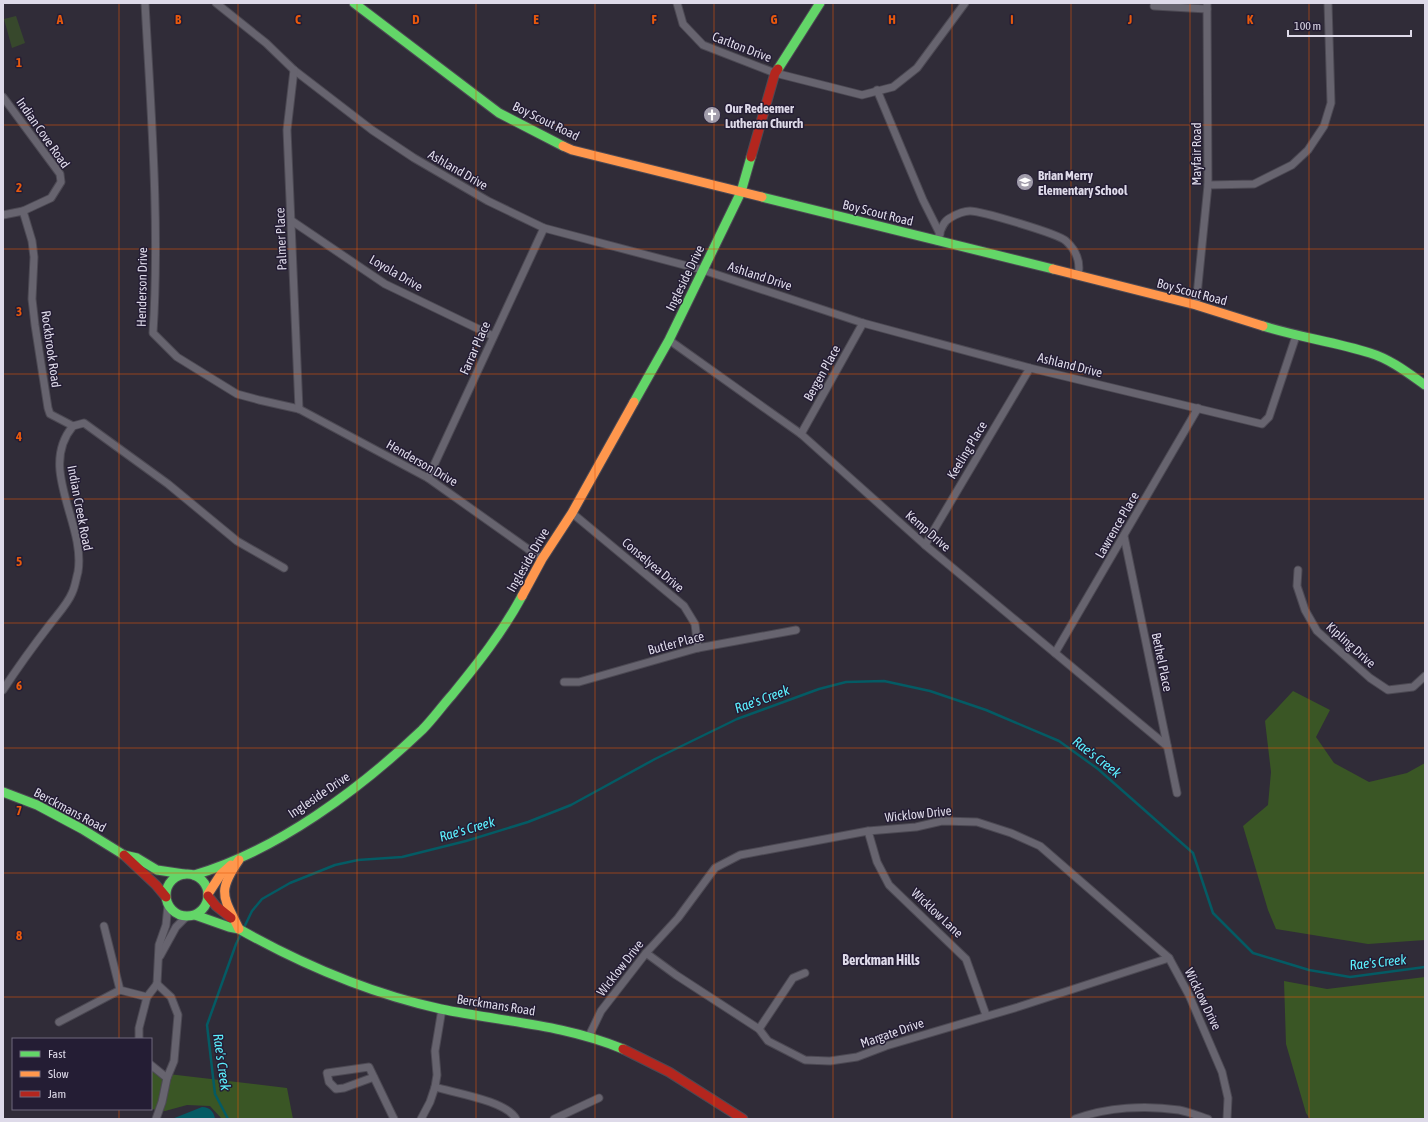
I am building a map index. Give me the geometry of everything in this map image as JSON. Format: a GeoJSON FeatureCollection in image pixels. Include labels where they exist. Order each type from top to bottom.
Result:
{"type":"FeatureCollection","features":[{"type":"Feature","properties":{"kind":"street","name":"Henderson Drive"},"geometry":{"type":"LineString","coordinates":[[145,3],[154,188],[156,297],[153,333],[177,357],[237,394],[299,408],[428,478],[542,559]]}},
{"type":"Feature","properties":{"kind":"street","name":"Ashland Drive"},"geometry":{"type":"LineString","coordinates":[[216,3],[266,43],[294,70],[372,130],[414,158],[488,201],[544,228],[703,270],[863,323],[1030,368],[1262,424],[1270,418],[1296,336]]}},
{"type":"Feature","properties":{"kind":"street","name":"Boy Scout Road"},"geometry":{"type":"LineString","coordinates":[[354,3],[499,113],[572,150],[741,192],[938,238],[1196,306],[1296,336],[1371,353],[1402,368],[1425,385]]}},
{"type":"Feature","properties":{"kind":"street","name":"Carlton Drive"},"geometry":{"type":"LineString","coordinates":[[677,3],[683,24],[703,45],[775,73],[862,95],[893,87],[917,68],[965,3]]}},
{"type":"Feature","properties":{"kind":"street","name":"Ingleside Drive"},"geometry":{"type":"LineString","coordinates":[[194,875],[207,872],[240,858],[322,812],[356,787],[422,729],[489,650],[517,605],[542,559],[572,512],[669,340],[741,192],[775,73],[820,3]]}},
{"type":"Feature","properties":{"kind":"street"},"geometry":{"type":"LineString","coordinates":[[1208,185],[1254,184],[1292,165],[1308,150],[1324,126],[1331,103],[1328,3]]}},
{"type":"Feature","properties":{"kind":"street"},"geometry":{"type":"LineString","coordinates":[[1154,6],[1207,6]]}},
{"type":"Feature","properties":{"kind":"street","name":"Mayfair Road"},"geometry":{"type":"LineString","coordinates":[[1196,306],[1208,185],[1207,6]]}},
{"type":"Feature","properties":{"kind":"street","name":"Palmer Place"},"geometry":{"type":"LineString","coordinates":[[294,70],[287,130],[299,408]]}},
{"type":"Feature","properties":{"kind":"street"},"geometry":{"type":"LineString","coordinates":[[877,90],[938,238]]}},
{"type":"Feature","properties":{"kind":"street","name":"Indian Cove Road"},"geometry":{"type":"LineString","coordinates":[[3,97],[60,174],[61,182],[51,198],[23,211]]}},
{"type":"Feature","properties":{"kind":"street"},"geometry":{"type":"LineString","coordinates":[[3,215],[23,211]]}},
{"type":"Feature","properties":{"kind":"street","name":"Rockbrook Road"},"geometry":{"type":"LineString","coordinates":[[23,211],[32,241],[34,257],[32,299],[48,408],[50,414],[73,426]]}},
{"type":"Feature","properties":{"kind":"street"},"geometry":{"type":"LineString","coordinates":[[938,238],[944,222],[950,218],[971,211],[1050,232],[1066,240],[1076,252],[1080,266],[1078,276]]}},
{"type":"Feature","properties":{"kind":"street","name":"Loyola Drive"},"geometry":{"type":"LineString","coordinates":[[292,221],[385,284],[494,336]]}},
{"type":"Feature","properties":{"kind":"street","name":"Farrar Place"},"geometry":{"type":"LineString","coordinates":[[428,478],[544,228]]}},
{"type":"Feature","properties":{"kind":"street","name":"Bergen Place"},"geometry":{"type":"LineString","coordinates":[[801,434],[863,323]]}},
{"type":"Feature","properties":{"kind":"street","name":"Kemp Drive"},"geometry":{"type":"LineString","coordinates":[[669,340],[801,434],[925,545],[1167,746]]}},
{"type":"Feature","properties":{"kind":"street","name":"Keeling Place"},"geometry":{"type":"LineString","coordinates":[[925,545],[1030,368]]}},
{"type":"Feature","properties":{"kind":"street","name":"Lawrence Place"},"geometry":{"type":"LineString","coordinates":[[1055,653],[1198,408]]}},
{"type":"Feature","properties":{"kind":"street"},"geometry":{"type":"LineString","coordinates":[[73,426],[84,423],[168,484],[237,541],[284,568]]}},
{"type":"Feature","properties":{"kind":"street","name":"Indian Creek Road"},"geometry":{"type":"LineString","coordinates":[[3,690],[20,664],[72,594],[78,571],[78,551],[59,470],[59,454],[65,435],[73,426]]}},
{"type":"Feature","properties":{"kind":"street","name":"Conselyea Drive"},"geometry":{"type":"LineString","coordinates":[[572,512],[684,606],[695,624],[698,648]]}},
{"type":"Feature","properties":{"kind":"street","name":"Bethel Place"},"geometry":{"type":"LineString","coordinates":[[1124,536],[1177,793]]}},
{"type":"Feature","properties":{"kind":"street","name":"Kipling Drive"},"geometry":{"type":"LineString","coordinates":[[1298,570],[1297,586],[1304,610],[1317,631],[1370,678],[1388,690],[1413,687],[1425,676]]}},
{"type":"Feature","properties":{"kind":"street","name":"Butler Place"},"geometry":{"type":"LineString","coordinates":[[564,682],[579,682],[698,648],[796,630]]}},
{"type":"Feature","properties":{"kind":"street","name":"Berckmans Road"},"geometry":{"type":"LineString","coordinates":[[3,792],[43,808],[82,829],[124,855],[137,858],[157,870],[184,874]]}},
{"type":"Feature","properties":{"kind":"street","name":"Wicklow Drive"},"geometry":{"type":"LineString","coordinates":[[589,1036],[601,1011],[646,953],[678,918],[715,868],[740,855],[868,831],[916,827],[949,821],[977,822],[1011,833],[1040,846],[1169,958],[1189,995],[1222,1072],[1228,1098],[1227,1119]]}},
{"type":"Feature","properties":{"kind":"street","name":"Wicklow Lane"},"geometry":{"type":"LineString","coordinates":[[868,831],[877,862],[889,885],[966,959],[986,1015]]}},
{"type":"Feature","properties":{"kind":"street","name":"Berckmans Road"},"geometry":{"type":"LineString","coordinates":[[124,855],[132,865],[153,880],[167,901]]}},
{"type":"Feature","properties":{"kind":"street","name":"Ingleside Drive"},"geometry":{"type":"LineString","coordinates":[[208,895],[221,874],[240,858]]}},
{"type":"Feature","properties":{"kind":"street"},"geometry":{"type":"LineString","coordinates":[[237,925],[225,902],[224,888],[229,874],[240,858]]}},
{"type":"Feature","properties":{"kind":"street"},"geometry":{"type":"LineString","coordinates":[[139,1038],[139,1028],[147,997],[157,984],[159,945],[166,925],[168,886],[172,880],[184,874],[194,875],[202,880],[208,895],[204,908],[191,915],[176,927],[159,958]]}},
{"type":"Feature","properties":{"kind":"street","name":"Berckmans Road"},"geometry":{"type":"LineString","coordinates":[[208,895],[216,906],[237,925],[274,950],[337,980],[373,993],[442,1009],[551,1026],[589,1036],[642,1057],[684,1080],[743,1119]]}},
{"type":"Feature","properties":{"kind":"street"},"geometry":{"type":"LineString","coordinates":[[167,901],[178,915],[191,915]]}},
{"type":"Feature","properties":{"kind":"street","name":"Berckmans Road"},"geometry":{"type":"LineString","coordinates":[[191,915],[214,920],[231,929],[237,925]]}},
{"type":"Feature","properties":{"kind":"street"},"geometry":{"type":"LineString","coordinates":[[104,926],[120,990]]}},
{"type":"Feature","properties":{"kind":"street","name":"Margate Drive"},"geometry":{"type":"LineString","coordinates":[[646,953],[676,975],[759,1029],[768,1041],[805,1060],[830,1061],[857,1058],[886,1046],[986,1015],[1018,1007],[1169,958]]}},
{"type":"Feature","properties":{"kind":"street"},"geometry":{"type":"LineString","coordinates":[[759,1029],[793,978],[805,973]]}},
{"type":"Feature","properties":{"kind":"street"},"geometry":{"type":"LineString","coordinates":[[156,1119],[162,1102],[166,1078],[174,1061],[178,1015],[171,997],[157,984]]}},
{"type":"Feature","properties":{"kind":"street"},"geometry":{"type":"LineString","coordinates":[[59,1022],[120,990],[147,997]]}},
{"type":"Feature","properties":{"kind":"street"},"geometry":{"type":"LineString","coordinates":[[421,1119],[430,1102],[435,1087],[437,1075],[435,1051],[442,1009]]}},
{"type":"Feature","properties":{"kind":"street"},"geometry":{"type":"LineString","coordinates":[[152,1066],[166,1078]]}},
{"type":"Feature","properties":{"kind":"street"},"geometry":{"type":"LineString","coordinates":[[374,1077],[344,1088],[336,1089],[330,1082],[328,1073],[369,1067],[374,1077],[394,1119]]}},
{"type":"Feature","properties":{"kind":"street"},"geometry":{"type":"LineString","coordinates":[[435,1087],[496,1104],[514,1115],[516,1119]]}},
{"type":"Feature","properties":{"kind":"street"},"geometry":{"type":"LineString","coordinates":[[554,1119],[599,1098]]}},
{"type":"Feature","properties":{"kind":"street"},"geometry":{"type":"LineString","coordinates":[[1079,1118],[1120,1109],[1150,1108],[1180,1111],[1208,1119]]}},
{"type":"Feature","properties":{"kind":"green space"},"geometry":{"type":"Polygon","coordinates":[[[16,16],[25,43],[12,48],[4,19],[16,16]]]}},
{"type":"Feature","properties":{"kind":"green space"},"geometry":{"type":"Polygon","coordinates":[[[1293,691],[1330,710],[1316,737],[1334,763],[1369,782],[1407,773],[1425,763],[1425,940],[1368,944],[1276,929],[1268,910],[1243,826],[1268,805],[1271,772],[1265,721],[1293,691]]]}},
{"type":"Feature","properties":{"kind":"green space"},"geometry":{"type":"Polygon","coordinates":[[[1425,977],[1425,1119],[1310,1119],[1306,1113],[1286,1044],[1284,981],[1327,989],[1425,977]]]}},
{"type":"Feature","properties":{"kind":"green space"},"geometry":{"type":"Polygon","coordinates":[[[152,1072],[287,1088],[293,1119],[222,1119],[210,1106],[187,1105],[165,1111],[152,1109],[152,1072]]]}},
{"type":"Feature","properties":{"kind":"water"},"geometry":{"type":"Polygon","coordinates":[[[202,1107],[211,1110],[215,1119],[172,1119],[202,1107]]]}},
{"type":"Feature","properties":{"kind":"waterway","name":"Rae's Creek"},"geometry":{"type":"LineString","coordinates":[[228,1119],[215,1094],[207,1025],[236,944],[252,911],[262,899],[290,883],[335,865],[358,860],[402,857],[466,841],[528,822],[571,805],[655,759],[737,719],[819,689],[846,682],[884,681],[930,691],[986,710],[1059,741],[1098,769],[1193,853],[1213,913],[1253,953],[1309,970],[1350,977],[1425,967]]}},
{"type":"Feature","properties":{"kind":"traffic: fast"},"geometry":{"type":"LineString","coordinates":[[354,3],[499,113],[563,146]]}},
{"type":"Feature","properties":{"kind":"traffic: fast"},"geometry":{"type":"LineString","coordinates":[[778,69],[820,3]]}},
{"type":"Feature","properties":{"kind":"traffic: fast"},"geometry":{"type":"LineString","coordinates":[[634,402],[669,340],[741,192],[751,157]]}},
{"type":"Feature","properties":{"kind":"traffic: fast"},"geometry":{"type":"LineString","coordinates":[[762,197],[1053,269]]}},
{"type":"Feature","properties":{"kind":"traffic: fast"},"geometry":{"type":"LineString","coordinates":[[1263,326],[1357,349],[1377,356],[1399,367],[1425,385]]}},
{"type":"Feature","properties":{"kind":"traffic: fast"},"geometry":{"type":"LineString","coordinates":[[194,875],[256,851],[316,816],[372,774],[398,752],[426,726],[452,695],[498,635],[522,596]]}},
{"type":"Feature","properties":{"kind":"traffic: fast"},"geometry":{"type":"LineString","coordinates":[[3,792],[37,805],[82,829],[124,855],[137,858],[157,870],[184,874]]}},
{"type":"Feature","properties":{"kind":"traffic: fast"},"geometry":{"type":"LineString","coordinates":[[183,874],[191,874],[199,877],[205,883],[208,895],[205,907],[199,913],[191,916],[183,916],[175,913],[169,907],[166,899],[166,891],[169,883],[175,877],[183,874]]}},
{"type":"Feature","properties":{"kind":"traffic: fast"},"geometry":{"type":"LineString","coordinates":[[195,915],[239,929],[312,966],[388,995],[441,1009],[533,1024],[578,1034],[623,1049]]}},
{"type":"Feature","properties":{"kind":"traffic: slow"},"geometry":{"type":"LineString","coordinates":[[563,146],[572,150],[762,197]]}},
{"type":"Feature","properties":{"kind":"traffic: slow"},"geometry":{"type":"LineString","coordinates":[[1053,269],[1196,305],[1263,326]]}},
{"type":"Feature","properties":{"kind":"traffic: slow"},"geometry":{"type":"LineString","coordinates":[[522,596],[542,559],[572,513],[634,402]]}},
{"type":"Feature","properties":{"kind":"traffic: slow"},"geometry":{"type":"LineString","coordinates":[[239,860],[227,880],[225,888],[226,902],[239,929]]}},
{"type":"Feature","properties":{"kind":"traffic: slow"},"geometry":{"type":"LineString","coordinates":[[208,894],[221,874],[231,865]]}},
{"type":"Feature","properties":{"kind":"traffic: jam"},"geometry":{"type":"LineString","coordinates":[[751,157],[775,73],[778,69]]}},
{"type":"Feature","properties":{"kind":"traffic: jam"},"geometry":{"type":"LineString","coordinates":[[124,855],[156,885],[166,897]]}},
{"type":"Feature","properties":{"kind":"traffic: jam"},"geometry":{"type":"LineString","coordinates":[[208,896],[216,906],[231,918]]}},
{"type":"Feature","properties":{"kind":"traffic: jam"},"geometry":{"type":"LineString","coordinates":[[623,1049],[669,1072],[743,1119]]}},
{"type":"Feature","properties":{"kind":"place","name":"Our Redeemer Lutheran Church"},"geometry":{"type":"Point","coordinates":[712,115]}},
{"type":"Feature","properties":{"kind":"place","name":"Brian Merry Elementary School"},"geometry":{"type":"Point","coordinates":[1025,182]}},
{"type":"Feature","properties":{"kind":"district","name":"Berckman Hills"},"geometry":{"type":"Point","coordinates":[881,960]}}]}
